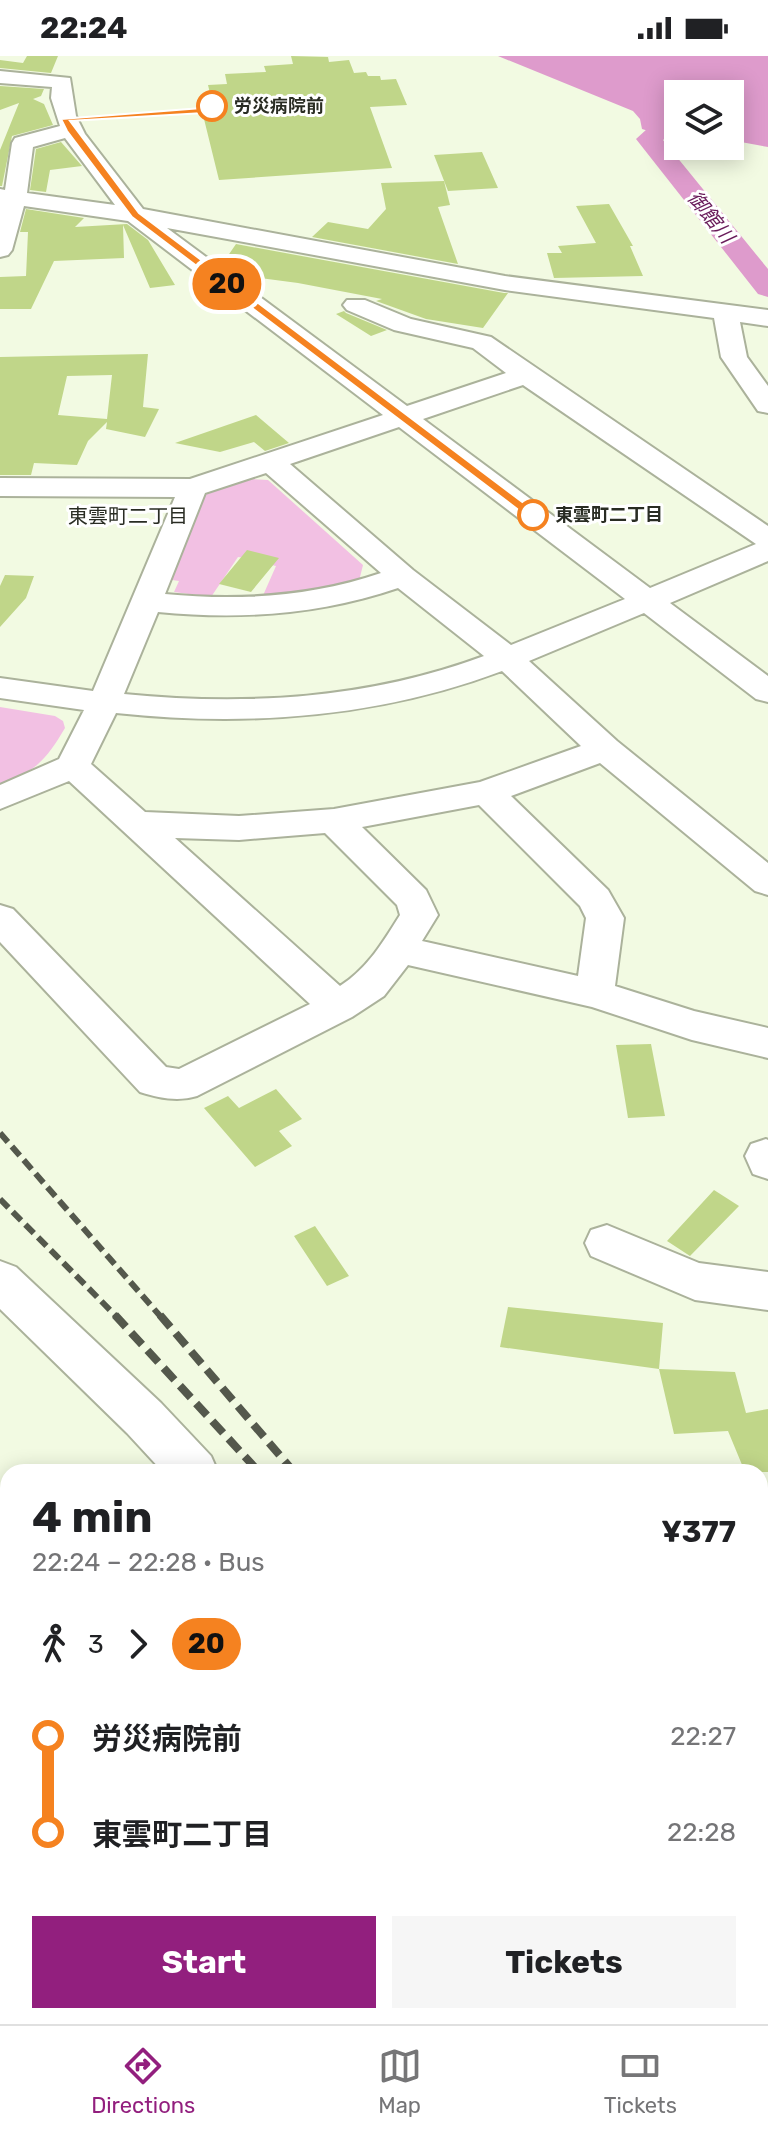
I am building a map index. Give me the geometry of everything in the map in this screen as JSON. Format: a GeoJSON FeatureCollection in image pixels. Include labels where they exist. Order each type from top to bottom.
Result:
{"type":"FeatureCollection","features":[{"type":"Feature","properties":{"kind":"street"},"geometry":{"type":"LineString","coordinates":[[0,77],[66,75],[60,91],[70,130],[135,215],[768,692]]}},
{"type":"Feature","properties":{"kind":"street"},"geometry":{"type":"LineString","coordinates":[[0,250],[11,145],[70,130]]}},
{"type":"Feature","properties":{"kind":"street"},"geometry":{"type":"LineString","coordinates":[[7,197],[135,215],[505,283],[768,318]]}},
{"type":"Feature","properties":{"kind":"street"},"geometry":{"type":"LineString","coordinates":[[235,234],[224,250],[232,255],[399,282],[408,293]]}},
{"type":"Feature","properties":{"kind":"street"},"geometry":{"type":"LineString","coordinates":[[356,305],[403,325],[482,342],[768,539]]}},
{"type":"Feature","properties":{"kind":"street"},"geometry":{"type":"LineString","coordinates":[[726,312],[734,357],[768,405]]}},
{"type":"Feature","properties":{"kind":"street"},"geometry":{"type":"LineString","coordinates":[[0,487],[193,488],[268,460],[526,375]]}},
{"type":"Feature","properties":{"kind":"street"},"geometry":{"type":"LineString","coordinates":[[268,460],[402,576],[507,658],[605,749],[764,874]]}},
{"type":"Feature","properties":{"kind":"street"},"geometry":{"type":"LineString","coordinates":[[0,798],[73,766],[105,701],[193,488]]}},
{"type":"Feature","properties":{"kind":"street"},"geometry":{"type":"LineString","coordinates":[[0,688],[187,710],[236,712],[296,708],[386,695],[507,658],[768,550]]}},
{"type":"Feature","properties":{"kind":"street"},"geometry":{"type":"LineString","coordinates":[[145,601],[214,609],[255,609],[332,599],[402,576]]}},
{"type":"Feature","properties":{"kind":"street"},"geometry":{"type":"LineString","coordinates":[[138,823],[239,828],[334,821],[487,792],[605,749]]}},
{"type":"Feature","properties":{"kind":"street"},"geometry":{"type":"LineString","coordinates":[[73,766],[338,1007]]}},
{"type":"Feature","properties":{"kind":"street"},"geometry":{"type":"LineString","coordinates":[[487,792],[595,899],[605,918],[595,994]]}},
{"type":"Feature","properties":{"kind":"street"},"geometry":{"type":"LineString","coordinates":[[0,918],[154,1081],[183,1085],[338,1007],[370,986],[400,950],[419,915],[413,899],[334,821]]}},
{"type":"Feature","properties":{"kind":"street"},"geometry":{"type":"LineString","coordinates":[[400,950],[595,994],[692,1025],[768,1043]]}},
{"type":"Feature","properties":{"kind":"street"},"geometry":{"type":"LineString","coordinates":[[607,1243],[695,1281],[768,1291]]}},
{"type":"Feature","properties":{"kind":"street"},"geometry":{"type":"LineString","coordinates":[[0,1280],[144,1418],[187,1464]]}},
{"type":"Feature","properties":{"kind":"shaded area"},"geometry":{"type":"Polygon","coordinates":[[[498,56],[768,56],[768,147],[744,143],[744,80],[664,80],[664,136],[642,129],[640,119],[633,111],[498,56]]]}},
{"type":"Feature","properties":{"kind":"shaded area"},"geometry":{"type":"Polygon","coordinates":[[[252,479],[268,480],[363,565],[358,585],[261,600],[276,566],[267,564],[267,561],[238,557],[211,597],[174,592],[179,581],[159,578],[198,496],[252,479]]]}},
{"type":"Feature","properties":{"kind":"shaded area"},"geometry":{"type":"Polygon","coordinates":[[[0,707],[55,716],[63,721],[65,728],[38,764],[0,787],[0,707]]]}},
{"type":"Feature","properties":{"kind":"building"},"geometry":{"type":"Polygon","coordinates":[[[27,56],[58,56],[51,73],[0,68],[0,60],[23,63],[27,56]]]}},
{"type":"Feature","properties":{"kind":"building"},"geometry":{"type":"Polygon","coordinates":[[[291,56],[328,57],[329,62],[349,60],[354,73],[366,72],[368,76],[380,76],[381,80],[396,79],[407,105],[370,107],[392,168],[219,180],[204,119],[216,118],[208,85],[227,84],[225,74],[266,72],[264,66],[293,64],[291,56]]]}},
{"type":"Feature","properties":{"kind":"building"},"geometry":{"type":"Polygon","coordinates":[[[0,86],[44,89],[41,96],[33,99],[44,104],[53,125],[12,136],[2,186],[0,150],[19,103],[0,110],[0,86]]]}},
{"type":"Feature","properties":{"kind":"building"},"geometry":{"type":"Polygon","coordinates":[[[61,142],[82,166],[50,170],[46,192],[30,190],[36,149],[61,142]]]}},
{"type":"Feature","properties":{"kind":"building"},"geometry":{"type":"Polygon","coordinates":[[[482,152],[498,188],[448,191],[434,155],[482,152]]]}},
{"type":"Feature","properties":{"kind":"building"},"geometry":{"type":"Polygon","coordinates":[[[444,181],[450,205],[438,207],[458,264],[312,237],[328,222],[368,229],[386,209],[381,183],[444,181]]]}},
{"type":"Feature","properties":{"kind":"building"},"geometry":{"type":"Polygon","coordinates":[[[609,204],[633,246],[630,246],[643,276],[554,278],[547,253],[562,253],[558,246],[596,243],[576,206],[609,204]]]}},
{"type":"Feature","properties":{"kind":"building"},"geometry":{"type":"Polygon","coordinates":[[[26,209],[84,218],[75,227],[127,224],[148,240],[175,285],[150,288],[123,225],[124,258],[54,261],[31,309],[0,309],[0,277],[26,276],[28,232],[20,232],[26,209]]]}},
{"type":"Feature","properties":{"kind":"building"},"geometry":{"type":"Polygon","coordinates":[[[236,244],[508,293],[483,328],[426,319],[376,301],[382,299],[298,283],[260,278],[252,280],[225,260],[236,244]]]}},
{"type":"Feature","properties":{"kind":"building"},"geometry":{"type":"Polygon","coordinates":[[[344,311],[387,330],[371,336],[336,314],[344,311]]]}},
{"type":"Feature","properties":{"kind":"building"},"geometry":{"type":"Polygon","coordinates":[[[148,354],[143,407],[159,409],[145,437],[106,429],[107,422],[88,441],[77,465],[34,463],[31,475],[0,475],[0,357],[148,354]],[[112,375],[67,376],[58,415],[107,419],[112,375]]]}},
{"type":"Feature","properties":{"kind":"building"},"geometry":{"type":"Polygon","coordinates":[[[256,415],[289,443],[265,451],[254,442],[220,452],[175,443],[256,415]]]}},
{"type":"Feature","properties":{"kind":"building"},"geometry":{"type":"Polygon","coordinates":[[[247,550],[279,558],[251,592],[219,584],[247,550]]]}},
{"type":"Feature","properties":{"kind":"building"},"geometry":{"type":"Polygon","coordinates":[[[5,575],[34,576],[26,598],[0,627],[0,586],[5,575]]]}},
{"type":"Feature","properties":{"kind":"building"},"geometry":{"type":"Polygon","coordinates":[[[651,1044],[665,1116],[628,1118],[616,1045],[651,1044]]]}},
{"type":"Feature","properties":{"kind":"building"},"geometry":{"type":"Polygon","coordinates":[[[276,1089],[302,1119],[279,1131],[292,1146],[255,1167],[204,1108],[228,1096],[239,1108],[276,1089]]]}},
{"type":"Feature","properties":{"kind":"building"},"geometry":{"type":"Polygon","coordinates":[[[714,1190],[739,1206],[690,1256],[667,1241],[714,1190]]]}},
{"type":"Feature","properties":{"kind":"building"},"geometry":{"type":"Polygon","coordinates":[[[315,1226],[349,1276],[327,1286],[294,1236],[315,1226]]]}},
{"type":"Feature","properties":{"kind":"building"},"geometry":{"type":"Polygon","coordinates":[[[508,1307],[663,1323],[659,1369],[500,1347],[508,1307]]]}},
{"type":"Feature","properties":{"kind":"building"},"geometry":{"type":"Polygon","coordinates":[[[659,1369],[735,1372],[746,1413],[768,1409],[768,1464],[742,1464],[728,1431],[674,1434],[659,1369]]]}},
{"type":"Feature","properties":{"kind":"waterway","name":"御館川"},"geometry":{"type":"LineString","coordinates":[[664,126],[649,139],[664,158]]}},
{"type":"Feature","properties":{"kind":"waterway","name":"御館川"},"geometry":{"type":"LineString","coordinates":[[666,160],[768,288]]}},
{"type":"Feature","properties":{"kind":"railway"},"geometry":{"type":"LineString","coordinates":[[0,1133],[161,1317]]}},
{"type":"Feature","properties":{"kind":"railway"},"geometry":{"type":"LineString","coordinates":[[0,1199],[117,1317]]}},
{"type":"Feature","properties":{"kind":"railway"},"geometry":{"type":"LineString","coordinates":[[115,1315],[252,1464]]}},
{"type":"Feature","properties":{"kind":"railway"},"geometry":{"type":"LineString","coordinates":[[160,1315],[287,1464]]}},
{"type":"Feature","properties":{"kind":"bus line","name":"20"},"geometry":{"type":"LineString","coordinates":[[212,106],[204,111],[65,119],[70,130],[135,215],[533,515]]}},
{"type":"Feature","properties":{"kind":"place","name":"労災病院前"},"geometry":{"type":"Point","coordinates":[212,106]}},
{"type":"Feature","properties":{"kind":"place","name":"東雲町二丁目"},"geometry":{"type":"Point","coordinates":[533,515]}},
{"type":"Feature","properties":{"kind":"district","name":"東雲町二丁目"},"geometry":{"type":"Point","coordinates":[128,516]}}]}
